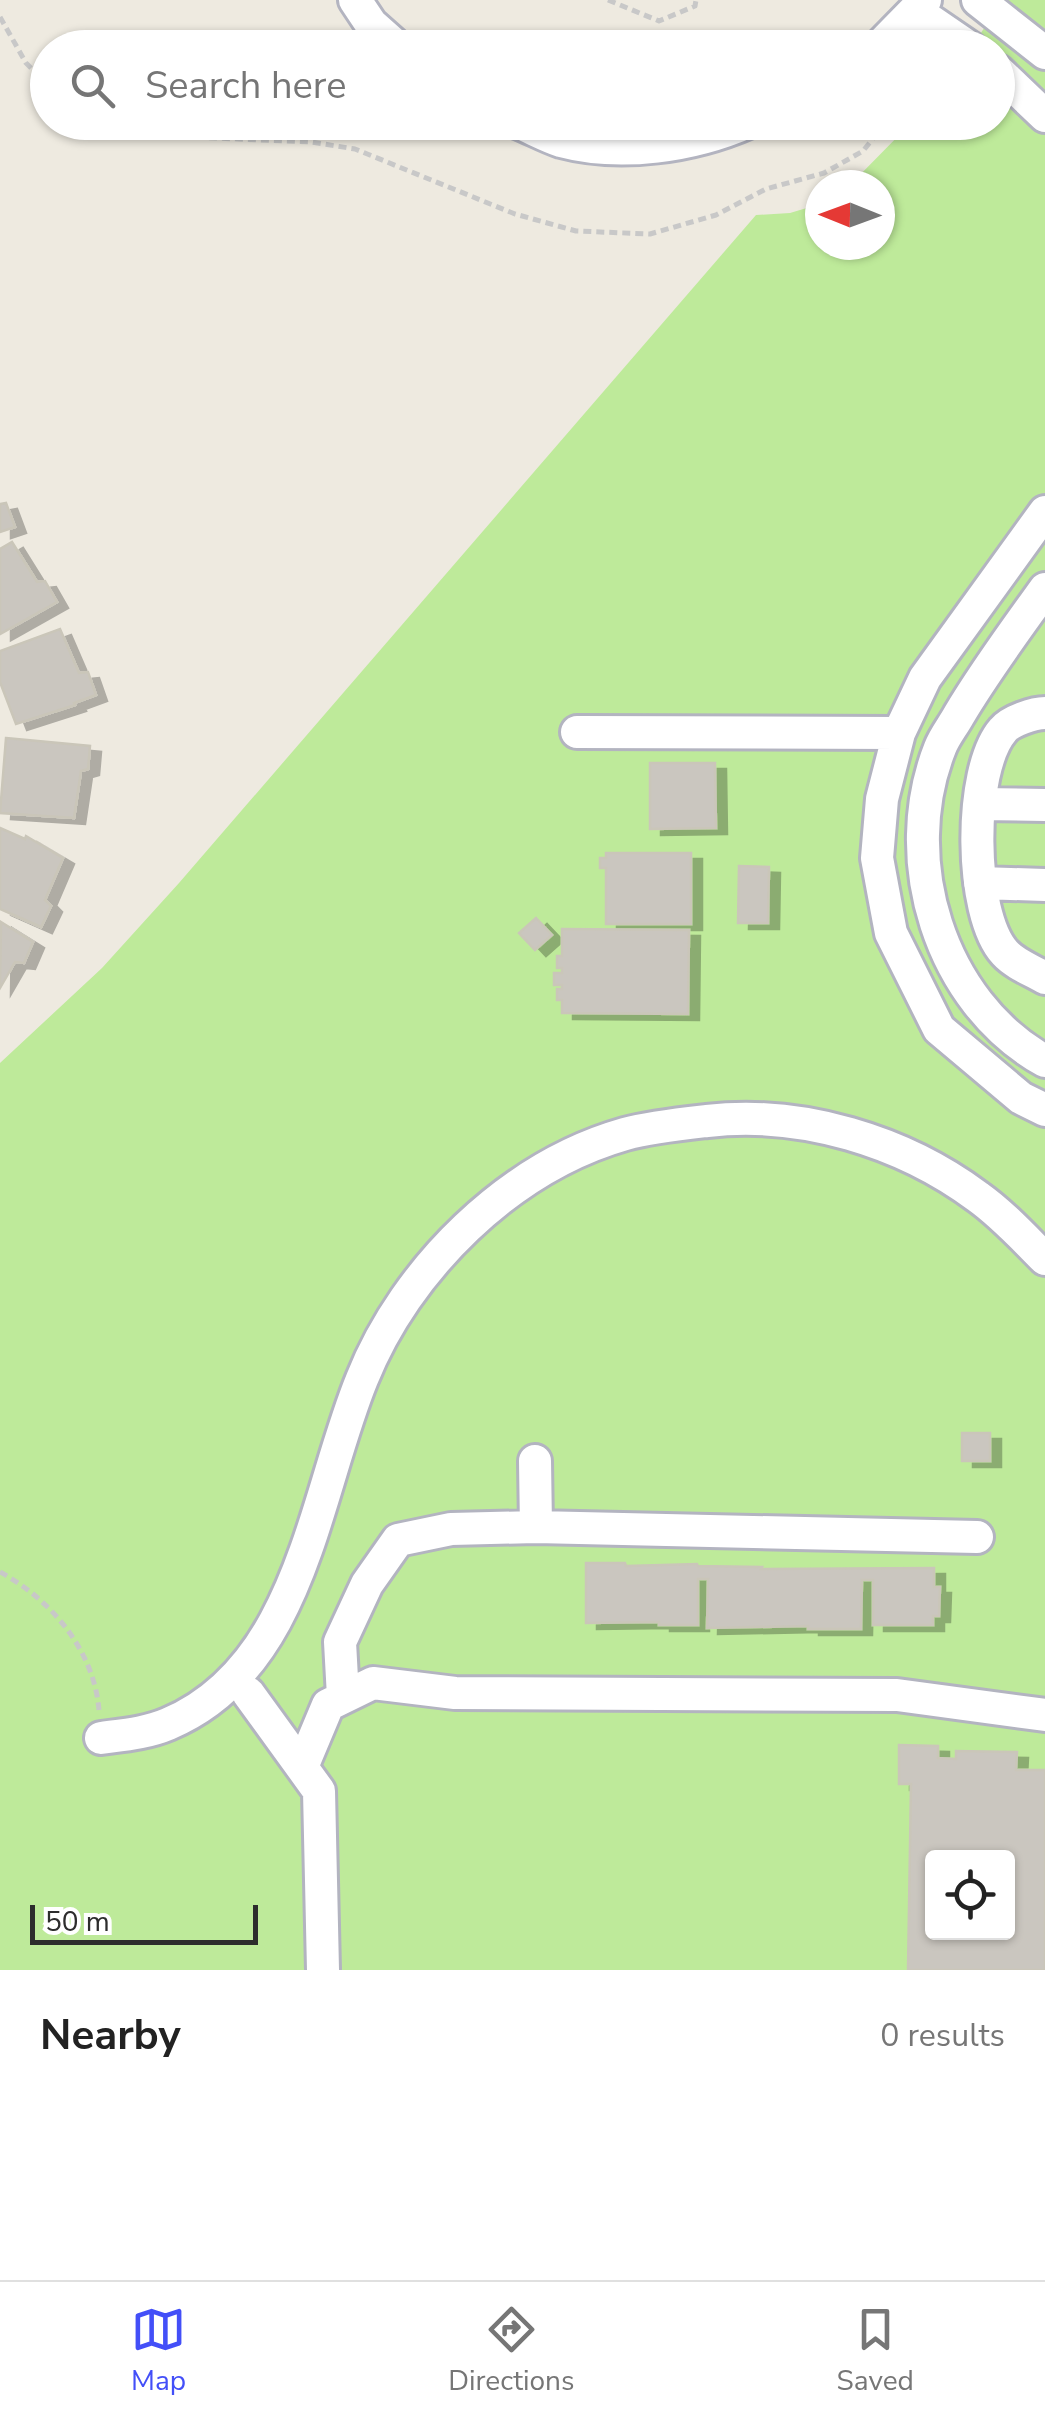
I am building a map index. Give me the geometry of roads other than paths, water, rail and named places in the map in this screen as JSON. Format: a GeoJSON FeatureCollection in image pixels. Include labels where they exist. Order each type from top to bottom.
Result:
{"type":"FeatureCollection","features":[{"type":"Feature","properties":{"kind":"street"},"geometry":{"type":"LineString","coordinates":[[355,0],[377,30]]}},
{"type":"Feature","properties":{"kind":"street"},"geometry":{"type":"LineString","coordinates":[[978,0],[1045,53]]}},
{"type":"Feature","properties":{"kind":"street"},"geometry":{"type":"LineString","coordinates":[[896,30],[920,5],[949,30]]}},
{"type":"Feature","properties":{"kind":"street"},"geometry":{"type":"LineString","coordinates":[[1015,87],[1045,116]]}},
{"type":"Feature","properties":{"kind":"street"},"geometry":{"type":"LineString","coordinates":[[561,140],[638,149],[694,140]]}},
{"type":"Feature","properties":{"kind":"street"},"geometry":{"type":"LineString","coordinates":[[1045,512],[926,678],[899,733],[882,799],[877,858],[891,933],[939,1029],[1021,1098],[1045,1110]]}},
{"type":"Feature","properties":{"kind":"street"},"geometry":{"type":"LineString","coordinates":[[1045,589],[978,683],[940,747],[924,816],[922,872],[935,924],[961,978],[990,1016],[1026,1050],[1045,1061]]}},
{"type":"Feature","properties":{"kind":"street"},"geometry":{"type":"LineString","coordinates":[[1045,712],[1003,729],[983,772],[976,845],[984,910],[1006,954],[1045,978]]}},
{"type":"Feature","properties":{"kind":"street"},"geometry":{"type":"LineString","coordinates":[[577,732],[899,733]]}},
{"type":"Feature","properties":{"kind":"street"},"geometry":{"type":"LineString","coordinates":[[980,804],[1045,805]]}},
{"type":"Feature","properties":{"kind":"street"},"geometry":{"type":"LineString","coordinates":[[980,883],[1045,884]]}},
{"type":"Feature","properties":{"kind":"street"},"geometry":{"type":"LineString","coordinates":[[101,1738],[169,1724],[217,1694],[243,1668],[287,1601],[339,1438],[382,1334],[430,1264],[458,1233],[554,1164],[625,1134],[678,1124],[736,1118],[815,1127],[896,1150],[938,1171],[980,1198],[1045,1258]]}},
{"type":"Feature","properties":{"kind":"street"},"geometry":{"type":"LineString","coordinates":[[535,1461],[536,1527]]}},
{"type":"Feature","properties":{"kind":"street"},"geometry":{"type":"LineString","coordinates":[[343,1697],[340,1642],[367,1584],[398,1540],[451,1529],[536,1527],[977,1536]]}},
{"type":"Feature","properties":{"kind":"street"},"geometry":{"type":"LineString","coordinates":[[302,1767],[328,1704],[373,1683],[456,1693],[896,1695],[1045,1714]]}},
{"type":"Feature","properties":{"kind":"street"},"geometry":{"type":"LineString","coordinates":[[248,1693],[320,1791],[323,1970]]}}]}
